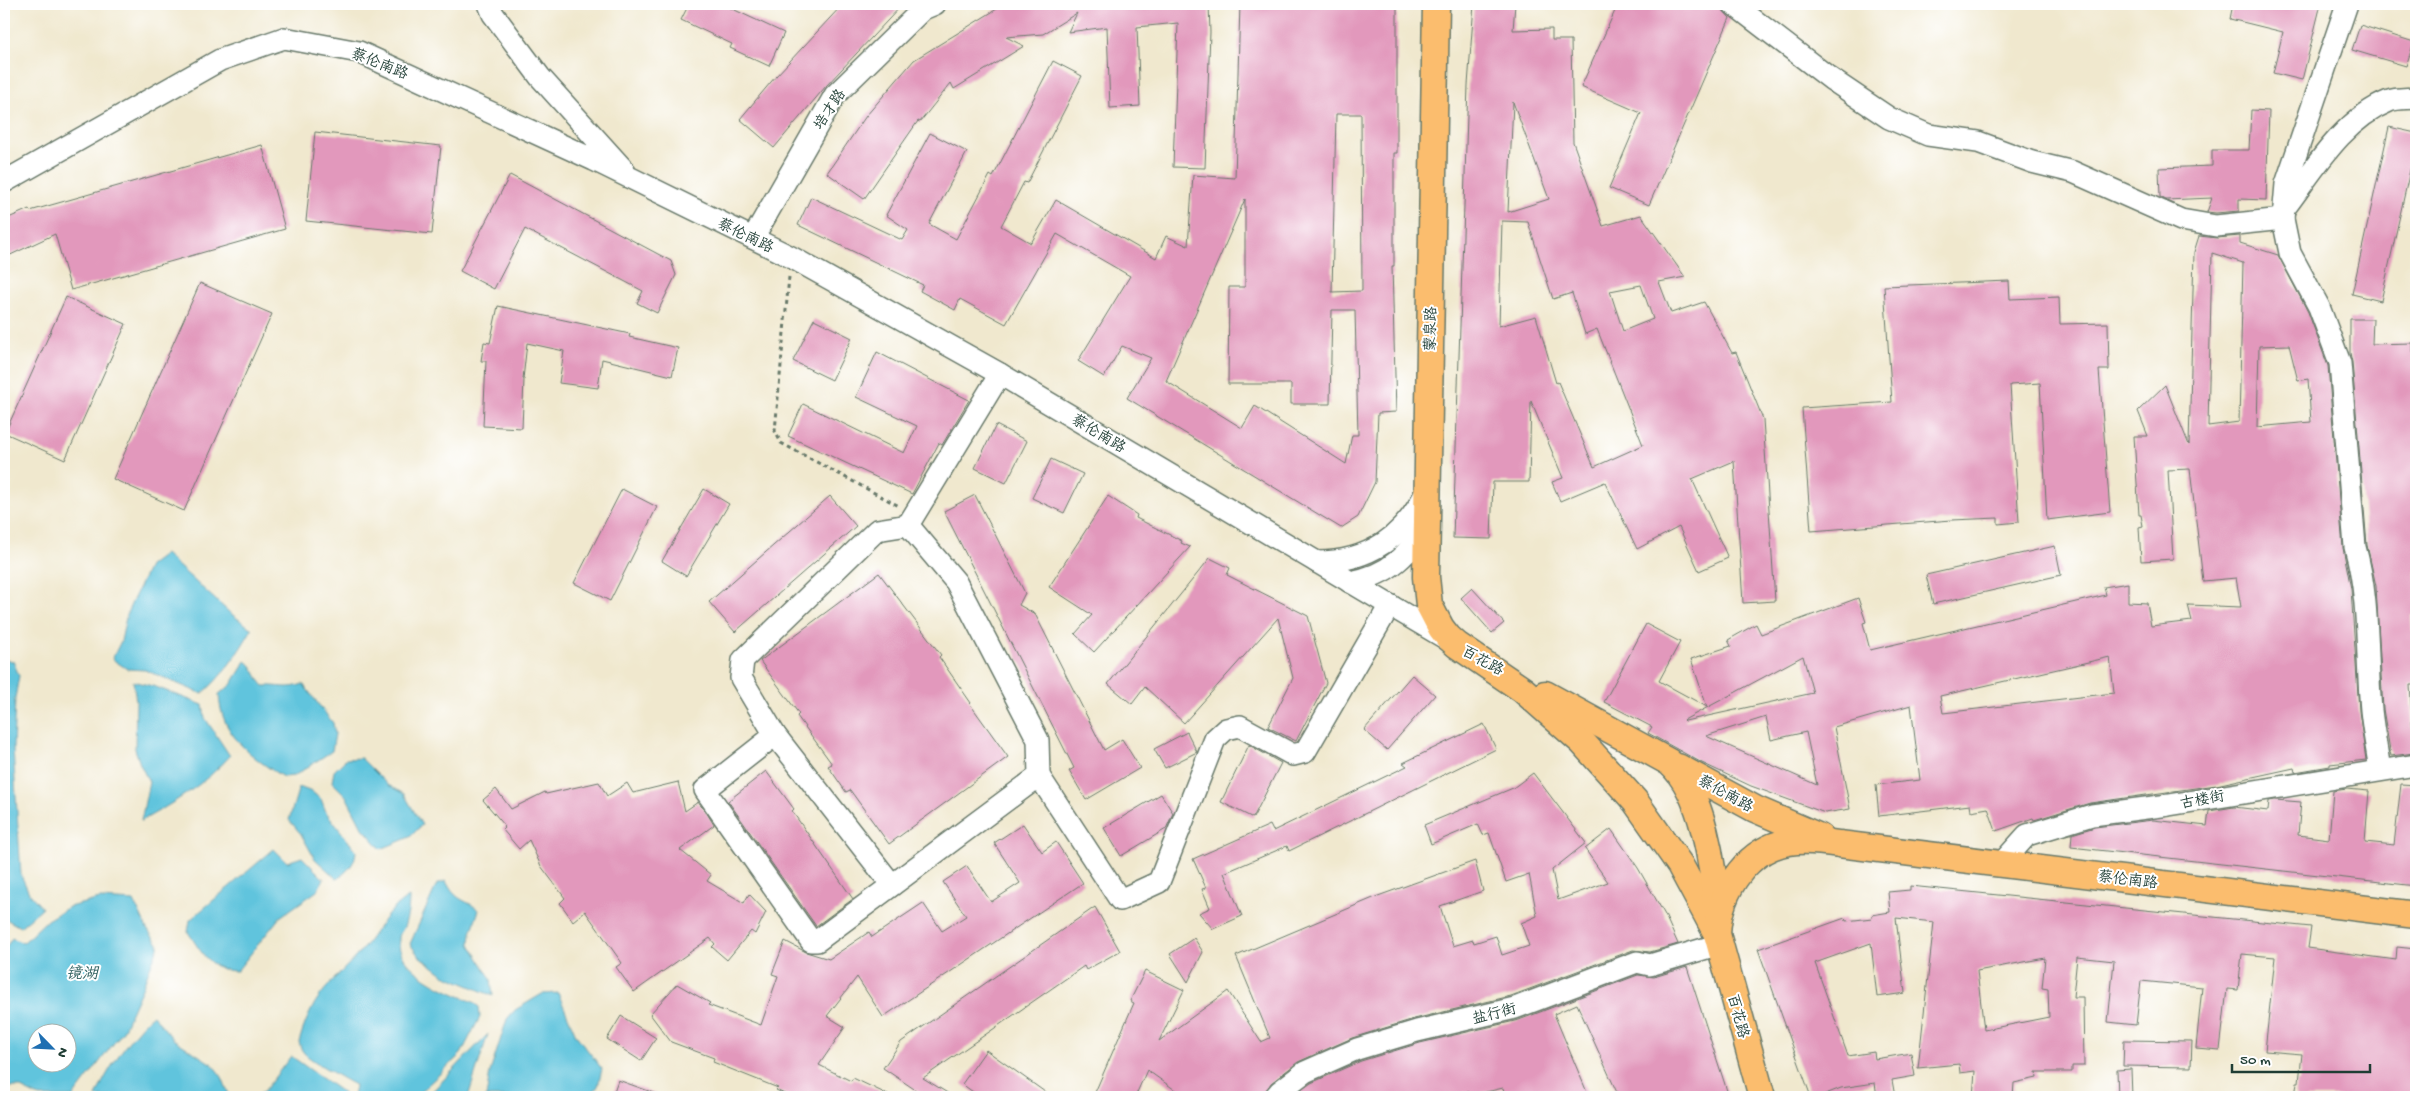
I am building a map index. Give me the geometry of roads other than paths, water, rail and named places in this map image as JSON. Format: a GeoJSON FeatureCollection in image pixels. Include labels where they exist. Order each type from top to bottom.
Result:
{"type":"FeatureCollection","features":[{"type":"Feature","properties":{"kind":"main road","name":"蒙泉路"},"geometry":{"type":"LineString","coordinates":[[1436,4],[1426,577],[1429,604],[1441,628],[1457,645]]}},
{"type":"Feature","properties":{"kind":"main road","name":"百花路"},"geometry":{"type":"LineString","coordinates":[[1457,645],[1669,762],[1686,780],[1696,807],[1713,873],[1718,939],[1762,1097]]}},
{"type":"Feature","properties":{"kind":"main road","name":"百花路"},"geometry":{"type":"LineString","coordinates":[[1457,645],[1490,666],[1546,709],[1610,771],[1659,833],[1680,865],[1718,939]]}},
{"type":"Feature","properties":{"kind":"main road","name":"蔡伦南路"},"geometry":{"type":"LineString","coordinates":[[1669,762],[1776,820],[1839,844]]}},
{"type":"Feature","properties":{"kind":"main road","name":"蔡伦南路"},"geometry":{"type":"LineString","coordinates":[[1718,939],[1719,913],[1733,880],[1753,859],[1781,844],[1796,841],[1839,844],[2416,915]]}},
{"type":"Feature","properties":{"kind":"street"},"geometry":{"type":"LineString","coordinates":[[489,4],[493,14],[540,77],[631,179]]}},
{"type":"Feature","properties":{"kind":"street","name":"培才路"},"geometry":{"type":"LineString","coordinates":[[753,238],[834,95],[923,9],[935,4]]}},
{"type":"Feature","properties":{"kind":"street"},"geometry":{"type":"LineString","coordinates":[[1733,4],[1831,79],[1889,118],[1928,134],[1978,142],[2032,162],[2073,172],[2181,220],[2216,226],[2284,214],[2335,142],[2366,112],[2391,100],[2416,98]]}},
{"type":"Feature","properties":{"kind":"street"},"geometry":{"type":"LineString","coordinates":[[2347,4],[2286,184],[2284,214],[2290,253],[2319,307],[2340,363],[2355,547],[2363,574],[2370,659],[2371,710],[2380,770]]}},
{"type":"Feature","properties":{"kind":"street","name":"蔡伦南路"},"geometry":{"type":"LineString","coordinates":[[4,182],[220,60],[284,38],[359,52],[631,179],[791,257],[1000,374],[1457,645]]}},
{"type":"Feature","properties":{"kind":"street"},"geometry":{"type":"LineString","coordinates":[[892,886],[775,735],[741,678],[744,660],[877,530],[911,520],[1000,374]]}},
{"type":"Feature","properties":{"kind":"street"},"geometry":{"type":"LineString","coordinates":[[1317,562],[1331,562],[1360,556],[1385,543],[1406,525],[1418,508],[1427,489]]}},
{"type":"Feature","properties":{"kind":"street"},"geometry":{"type":"LineString","coordinates":[[1350,582],[1375,575],[1398,562],[1416,542],[1427,517]]}},
{"type":"Feature","properties":{"kind":"street"},"geometry":{"type":"LineString","coordinates":[[911,520],[956,582],[1038,740],[1039,776],[1120,900],[1159,882],[1215,739],[1226,729],[1240,726],[1293,755],[1305,752],[1390,605]]}},
{"type":"Feature","properties":{"kind":"street"},"geometry":{"type":"LineString","coordinates":[[775,735],[705,790],[811,941],[817,941],[1039,776]]}},
{"type":"Feature","properties":{"kind":"street","name":"古楼街"},"geometry":{"type":"LineString","coordinates":[[2001,864],[2027,835],[2092,815],[2169,805],[2416,765]]}},
{"type":"Feature","properties":{"kind":"street","name":"盐行街"},"geometry":{"type":"LineString","coordinates":[[1276,1097],[1280,1090],[1305,1072],[1357,1049],[1417,1031],[1515,1008],[1637,962],[1650,965],[1718,939]]}},
{"type":"Feature","properties":{"kind":"water"},"geometry":{"type":"Polygon","coordinates":[[[165,554],[230,613],[252,629],[230,664],[202,694],[145,670],[127,669],[112,659],[121,641],[127,613],[149,566],[165,554]]]}},
{"type":"Feature","properties":{"kind":"water"},"geometry":{"type":"Polygon","coordinates":[[[4,659],[13,661],[19,676],[15,698],[13,749],[21,875],[29,893],[42,908],[20,927],[4,918],[4,659]]]}},
{"type":"Feature","properties":{"kind":"water"},"geometry":{"type":"Polygon","coordinates":[[[246,661],[264,686],[288,687],[303,684],[333,723],[335,734],[332,751],[294,776],[283,777],[260,761],[239,743],[225,721],[219,694],[231,685],[246,661]]]}},
{"type":"Feature","properties":{"kind":"water"},"geometry":{"type":"Polygon","coordinates":[[[133,681],[156,687],[203,705],[205,718],[230,756],[188,792],[141,821],[149,782],[135,749],[136,701],[133,681]]]}},
{"type":"Feature","properties":{"kind":"water"},"geometry":{"type":"Polygon","coordinates":[[[361,758],[388,785],[404,794],[422,825],[410,837],[381,849],[362,827],[346,796],[332,782],[334,771],[346,759],[361,758]]]}},
{"type":"Feature","properties":{"kind":"water"},"geometry":{"type":"Polygon","coordinates":[[[299,787],[312,792],[321,799],[326,812],[356,851],[352,864],[337,879],[315,859],[301,834],[289,820],[299,787]]]}},
{"type":"Feature","properties":{"kind":"water"},"geometry":{"type":"Polygon","coordinates":[[[274,849],[287,862],[302,857],[324,879],[317,891],[280,917],[237,971],[220,968],[203,954],[188,932],[190,920],[274,849]]]}},
{"type":"Feature","properties":{"kind":"water"},"geometry":{"type":"Polygon","coordinates":[[[446,881],[453,893],[479,910],[471,933],[470,944],[491,979],[493,996],[444,975],[419,956],[410,944],[437,884],[446,881]]]}},
{"type":"Feature","properties":{"kind":"water"},"geometry":{"type":"Polygon","coordinates":[[[409,897],[407,918],[399,938],[400,950],[405,960],[426,979],[474,1002],[479,1007],[480,1017],[461,1054],[415,1097],[353,1097],[355,1085],[307,1056],[299,1042],[308,1017],[320,996],[361,951],[388,914],[409,897]]]}},
{"type":"Feature","properties":{"kind":"water","name":"镜湖"},"geometry":{"type":"Polygon","coordinates":[[[100,899],[134,901],[147,929],[159,945],[123,1031],[73,1097],[39,1097],[19,1087],[4,1087],[4,950],[12,938],[23,943],[47,920],[69,907],[100,899]]]}},
{"type":"Feature","properties":{"kind":"water"},"geometry":{"type":"Polygon","coordinates":[[[558,993],[576,1035],[602,1069],[598,1086],[590,1097],[486,1097],[490,1072],[507,1019],[515,1010],[542,994],[558,993]]]}},
{"type":"Feature","properties":{"kind":"water"},"geometry":{"type":"Polygon","coordinates":[[[153,1015],[173,1039],[212,1064],[222,1077],[230,1097],[96,1097],[120,1053],[137,1031],[153,1015]]]}},
{"type":"Feature","properties":{"kind":"water"},"geometry":{"type":"Polygon","coordinates":[[[488,1034],[468,1097],[427,1097],[488,1034]]]}},
{"type":"Feature","properties":{"kind":"water"},"geometry":{"type":"Polygon","coordinates":[[[291,1056],[343,1093],[342,1097],[254,1097],[265,1090],[291,1056]]]}}]}
